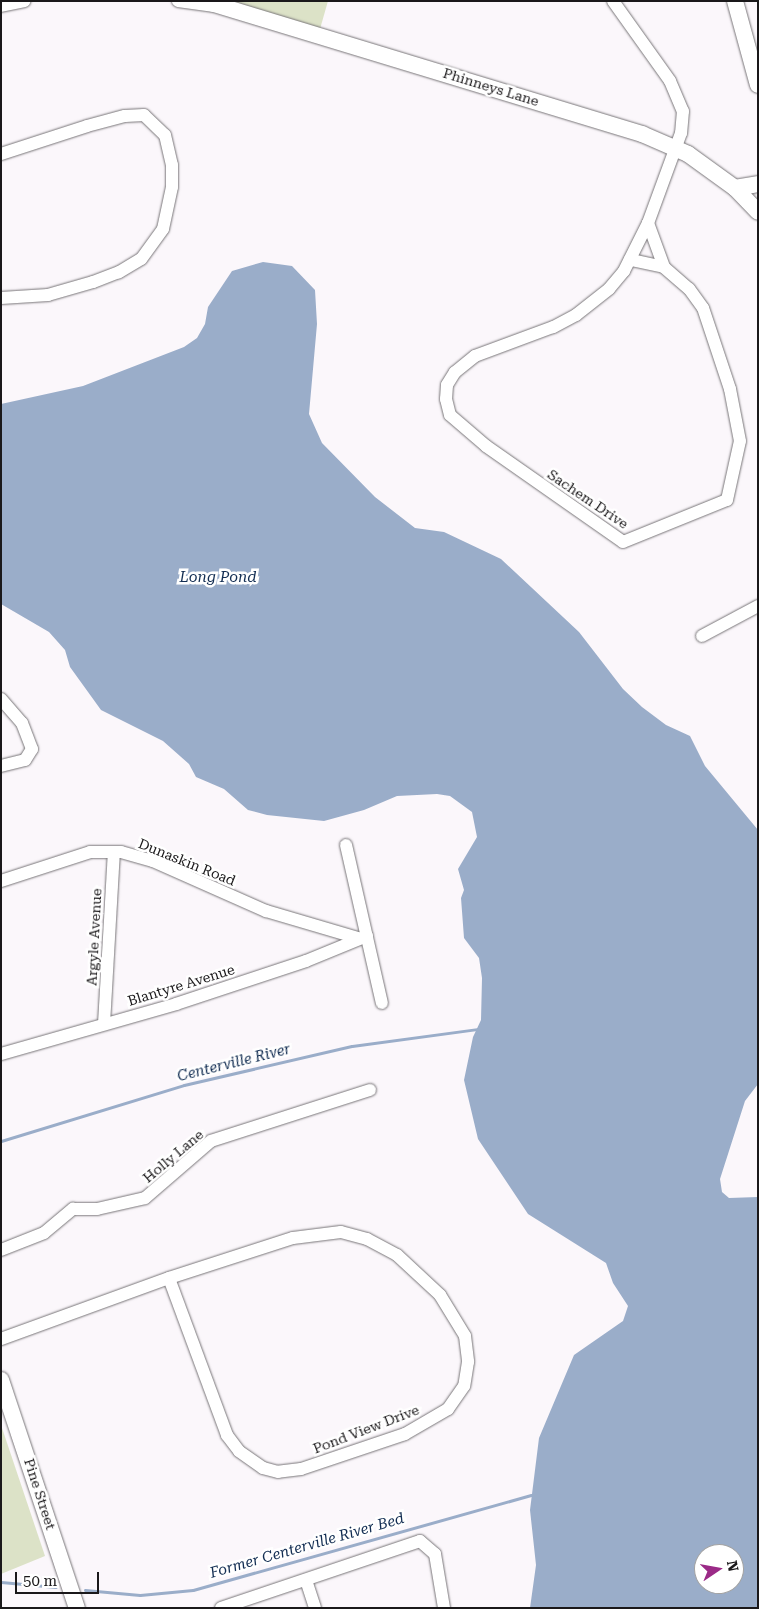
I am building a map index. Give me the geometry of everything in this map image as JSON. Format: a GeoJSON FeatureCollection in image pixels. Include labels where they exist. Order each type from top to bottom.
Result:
{"type":"FeatureCollection","features":[{"type":"Feature","properties":{"kind":"main road","name":"Phinneys Lane"},"geometry":{"type":"LineString","coordinates":[[204,1],[570,111],[675,148],[688,154],[734,188],[758,212]]}},
{"type":"Feature","properties":{"kind":"main road"},"geometry":{"type":"LineString","coordinates":[[735,1],[758,84]]}},
{"type":"Feature","properties":{"kind":"main road"},"geometry":{"type":"LineString","coordinates":[[734,188],[758,184]]}},
{"type":"Feature","properties":{"kind":"main road","name":"Pine Street"},"geometry":{"type":"LineString","coordinates":[[1,1380],[76,1608]]}},
{"type":"Feature","properties":{"kind":"street"},"geometry":{"type":"LineString","coordinates":[[1,6],[24,1]]}},
{"type":"Feature","properties":{"kind":"street"},"geometry":{"type":"LineString","coordinates":[[178,1],[230,9]]}},
{"type":"Feature","properties":{"kind":"street","name":"Sachem Drive"},"geometry":{"type":"LineString","coordinates":[[613,1],[642,39],[681,103],[683,124],[648,223],[630,260],[609,289],[576,315],[530,337],[475,356],[455,372],[447,385],[446,399],[450,415],[486,446],[623,542],[727,500],[740,441],[730,389],[703,308],[689,289],[664,267],[648,223]]}},
{"type":"Feature","properties":{"kind":"street"},"geometry":{"type":"LineString","coordinates":[[1,154],[87,126],[125,116],[144,115],[165,135],[172,166],[172,187],[163,229],[141,258],[119,272],[93,282],[48,295],[1,298]]}},
{"type":"Feature","properties":{"kind":"street","name":"Sachem Drive"},"geometry":{"type":"LineString","coordinates":[[630,260],[664,267]]}},
{"type":"Feature","properties":{"kind":"street"},"geometry":{"type":"LineString","coordinates":[[702,636],[758,606]]}},
{"type":"Feature","properties":{"kind":"street"},"geometry":{"type":"LineString","coordinates":[[1,699],[22,723],[32,749],[25,760],[1,766]]}},
{"type":"Feature","properties":{"kind":"street"},"geometry":{"type":"LineString","coordinates":[[346,845],[363,937],[382,1003]]}},
{"type":"Feature","properties":{"kind":"street","name":"Dunaskin Road"},"geometry":{"type":"LineString","coordinates":[[1,881],[90,852],[114,852],[153,861],[266,911],[363,937]]}},
{"type":"Feature","properties":{"kind":"street","name":"Argyle Avenue"},"geometry":{"type":"LineString","coordinates":[[104,1024],[114,852]]}},
{"type":"Feature","properties":{"kind":"street","name":"Blantyre Avenue"},"geometry":{"type":"LineString","coordinates":[[1,1054],[306,961],[363,937]]}},
{"type":"Feature","properties":{"kind":"street","name":"Holly Lane"},"geometry":{"type":"LineString","coordinates":[[1,1250],[44,1233],[73,1209],[97,1209],[145,1198],[211,1141],[370,1090]]}},
{"type":"Feature","properties":{"kind":"street","name":"Pond View Drive"},"geometry":{"type":"LineString","coordinates":[[1,1339],[169,1278],[293,1238],[327,1232],[361,1237],[383,1247],[411,1265],[429,1281],[453,1313],[467,1348],[464,1386],[448,1408],[405,1434],[300,1469],[278,1472],[263,1468],[243,1455],[227,1435],[169,1278]]}},
{"type":"Feature","properties":{"kind":"street"},"geometry":{"type":"LineString","coordinates":[[221,1608],[420,1541],[435,1554],[444,1608]]}},
{"type":"Feature","properties":{"kind":"street"},"geometry":{"type":"LineString","coordinates":[[306,1580],[315,1608]]}},
{"type":"Feature","properties":{"kind":"green space"},"geometry":{"type":"Polygon","coordinates":[[[231,1],[328,1],[320,29],[231,1]]]}},
{"type":"Feature","properties":{"kind":"green space"},"geometry":{"type":"Polygon","coordinates":[[[1,1425],[45,1556],[1,1574],[1,1425]]]}},
{"type":"Feature","properties":{"kind":"water","name":"Long Pond"},"geometry":{"type":"Polygon","coordinates":[[[263,262],[292,266],[315,290],[317,324],[309,414],[322,443],[375,497],[415,528],[444,532],[501,559],[579,632],[623,689],[642,707],[666,725],[690,736],[705,766],[758,830],[758,1084],[745,1101],[720,1179],[722,1192],[729,1198],[758,1197],[758,1608],[530,1608],[536,1565],[530,1510],[539,1438],[574,1355],[623,1321],[628,1306],[613,1283],[606,1263],[528,1214],[478,1139],[464,1080],[473,1037],[481,1020],[482,978],[479,958],[464,938],[461,898],[464,890],[458,869],[477,837],[472,812],[450,796],[437,794],[397,796],[364,810],[324,821],[267,815],[248,810],[224,789],[196,777],[189,764],[163,741],[101,710],[70,667],[65,650],[49,632],[1,604],[1,404],[83,386],[184,347],[197,338],[205,324],[208,307],[232,271],[263,262]]]}},
{"type":"Feature","properties":{"kind":"waterway","name":"Centerville River"},"geometry":{"type":"LineString","coordinates":[[1,1141],[184,1085],[352,1046],[477,1029]]}},
{"type":"Feature","properties":{"kind":"waterway","name":"Former Centerville River Bed"},"geometry":{"type":"LineString","coordinates":[[85,1590],[140,1595],[193,1590],[531,1495]]}},
{"type":"Feature","properties":{"kind":"waterway","name":"Former Centerville River Bed"},"geometry":{"type":"LineString","coordinates":[[1,1582],[56,1587]]}}]}
